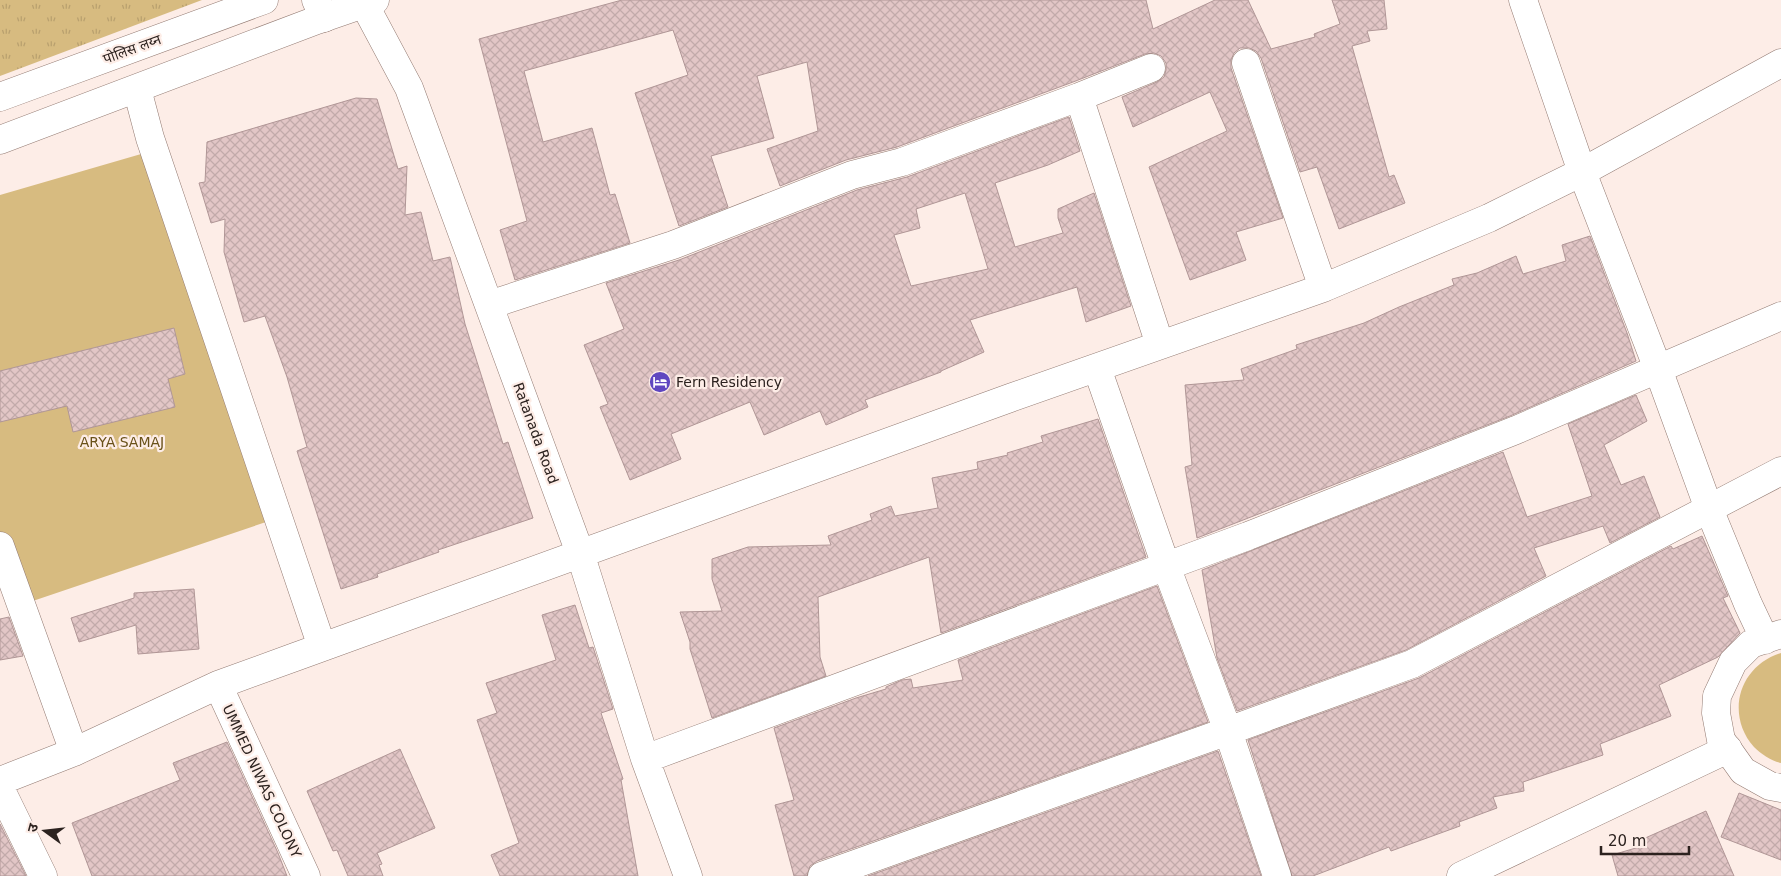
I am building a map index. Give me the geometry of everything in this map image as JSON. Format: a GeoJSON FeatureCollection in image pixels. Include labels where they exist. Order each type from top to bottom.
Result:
{"type":"FeatureCollection","features":[{"type":"Feature","properties":{"kind":"street","name":"पोलिस लय्न"},"geometry":{"type":"LineString","coordinates":[[0,97],[264,0]]}},
{"type":"Feature","properties":{"kind":"street"},"geometry":{"type":"LineString","coordinates":[[1523,0],[1582,172],[1658,369],[1709,509],[1748,604],[1773,637],[1751,644],[1733,662],[1717,696],[1716,712],[1721,740],[1743,771],[1770,786],[1781,788]]}},
{"type":"Feature","properties":{"kind":"street"},"geometry":{"type":"LineString","coordinates":[[0,140],[137,88],[320,9],[367,1]]}},
{"type":"Feature","properties":{"kind":"street","name":"Ratanada Road"},"geometry":{"type":"LineString","coordinates":[[367,1],[408,88],[580,553],[645,759],[688,876]]}},
{"type":"Feature","properties":{"kind":"street"},"geometry":{"type":"LineString","coordinates":[[1246,63],[1323,288]]}},
{"type":"Feature","properties":{"kind":"street"},"geometry":{"type":"LineString","coordinates":[[0,781],[74,752],[218,685],[580,553],[1323,288],[1488,218],[1582,172],[1781,63]]}},
{"type":"Feature","properties":{"kind":"street"},"geometry":{"type":"LineString","coordinates":[[488,305],[673,245],[852,175],[902,162],[1151,68]]}},
{"type":"Feature","properties":{"kind":"street"},"geometry":{"type":"LineString","coordinates":[[137,88],[150,138],[322,647]]}},
{"type":"Feature","properties":{"kind":"street"},"geometry":{"type":"LineString","coordinates":[[1078,97],[1160,345]]}},
{"type":"Feature","properties":{"kind":"street"},"geometry":{"type":"LineString","coordinates":[[645,759],[1248,536],[1506,434],[1781,316]]}},
{"type":"Feature","properties":{"kind":"street"},"geometry":{"type":"LineString","coordinates":[[1097,368],[1166,566],[1228,731],[1277,876]]}},
{"type":"Feature","properties":{"kind":"street"},"geometry":{"type":"LineString","coordinates":[[822,876],[1412,664],[1781,471]]}},
{"type":"Feature","properties":{"kind":"street"},"geometry":{"type":"LineString","coordinates":[[0,546],[74,752]]}},
{"type":"Feature","properties":{"kind":"street","name":"UMMED NIWAS COLONY"},"geometry":{"type":"LineString","coordinates":[[218,685],[306,876]]}},
{"type":"Feature","properties":{"kind":"street"},"geometry":{"type":"LineString","coordinates":[[1461,876],[1728,749]]}},
{"type":"Feature","properties":{"kind":"street"},"geometry":{"type":"LineString","coordinates":[[0,788],[43,876]]}},
{"type":"Feature","properties":{"kind":"green space"},"geometry":{"type":"Polygon","coordinates":[[[0,0],[202,0],[0,76],[0,0]]]}},
{"type":"Feature","properties":{"kind":"green space","name":"ARYA SAMAJ"},"geometry":{"type":"Polygon","coordinates":[[[148,152],[278,518],[21,605],[0,546],[0,195],[148,152]]]}},
{"type":"Feature","properties":{"kind":"green space"},"geometry":{"type":"Polygon","coordinates":[[[1781,653],[1781,763],[1766,757],[1754,747],[1745,734],[1740,720],[1739,706],[1741,692],[1746,680],[1767,659],[1781,653]]]}},
{"type":"Feature","properties":{"kind":"building"},"geometry":{"type":"Polygon","coordinates":[[[622,0],[1146,0],[1153,29],[1215,0],[1248,0],[1271,49],[1315,37],[1314,34],[1340,24],[1332,0],[1384,0],[1387,29],[1367,31],[1370,41],[1352,46],[1389,177],[1394,175],[1405,203],[1339,229],[1317,167],[1300,172],[1261,58],[1256,51],[1249,48],[1240,48],[1234,53],[1231,60],[1231,68],[1283,218],[1236,232],[1246,260],[1190,280],[1149,167],[1227,131],[1210,92],[1133,127],[1122,97],[1157,82],[1164,77],[1166,63],[1161,56],[1154,53],[1145,54],[897,147],[846,160],[780,186],[767,149],[818,131],[807,62],[757,76],[774,138],[711,156],[728,207],[679,226],[635,93],[688,75],[673,30],[524,71],[543,142],[592,128],[610,195],[615,194],[630,243],[515,280],[500,230],[527,221],[479,39],[622,0]]]}},
{"type":"Feature","properties":{"kind":"building"},"geometry":{"type":"Polygon","coordinates":[[[356,98],[377,99],[398,169],[407,166],[405,215],[421,212],[433,261],[450,257],[465,324],[503,444],[508,442],[533,518],[438,550],[439,552],[377,574],[378,577],[341,589],[297,451],[307,447],[287,377],[265,316],[244,322],[224,252],[225,219],[211,223],[199,183],[205,182],[207,142],[356,98]]]}},
{"type":"Feature","properties":{"kind":"building"},"geometry":{"type":"Polygon","coordinates":[[[1069,117],[1080,151],[1048,165],[995,183],[1015,247],[1063,233],[1058,218],[1058,209],[1094,193],[1131,306],[1086,322],[1077,287],[970,320],[984,352],[941,372],[865,400],[868,407],[826,425],[820,411],[764,435],[750,402],[671,434],[681,459],[630,480],[600,407],[608,404],[584,345],[624,329],[606,283],[679,260],[857,190],[907,177],[1069,117]],[[965,193],[916,209],[920,228],[894,235],[911,286],[988,269],[965,193]]]}},
{"type":"Feature","properties":{"kind":"building"},"geometry":{"type":"Polygon","coordinates":[[[1590,236],[1636,361],[1510,416],[1197,538],[1185,467],[1192,465],[1185,385],[1244,380],[1241,369],[1297,349],[1296,345],[1364,323],[1454,285],[1452,279],[1477,273],[1516,256],[1523,274],[1566,261],[1562,245],[1590,236]]]}},
{"type":"Feature","properties":{"kind":"building"},"geometry":{"type":"Polygon","coordinates":[[[174,328],[185,374],[168,379],[175,407],[73,432],[67,406],[0,422],[0,371],[174,328]]]}},
{"type":"Feature","properties":{"kind":"building"},"geometry":{"type":"Polygon","coordinates":[[[1636,395],[1647,421],[1604,445],[1621,485],[1644,476],[1660,517],[1610,543],[1603,526],[1534,548],[1546,576],[1406,650],[1237,711],[1217,658],[1202,570],[1503,452],[1527,517],[1592,496],[1568,424],[1636,395]]]}},
{"type":"Feature","properties":{"kind":"building"},"geometry":{"type":"Polygon","coordinates":[[[1098,419],[1146,557],[941,633],[929,557],[818,597],[820,657],[826,676],[712,718],[680,612],[722,611],[712,579],[712,559],[748,547],[831,545],[828,536],[872,520],[870,514],[891,506],[895,516],[938,508],[932,478],[978,469],[977,462],[1008,455],[1007,453],[1043,442],[1041,436],[1098,419]]]}},
{"type":"Feature","properties":{"kind":"building"},"geometry":{"type":"Polygon","coordinates":[[[1702,536],[1728,596],[1723,598],[1740,633],[1718,657],[1659,685],[1671,716],[1600,744],[1603,755],[1523,782],[1524,791],[1493,797],[1497,808],[1459,822],[1460,826],[1391,851],[1389,847],[1313,876],[1292,876],[1248,740],[1419,678],[1671,546],[1673,549],[1702,536]]]}},
{"type":"Feature","properties":{"kind":"building"},"geometry":{"type":"Polygon","coordinates":[[[1157,586],[1208,722],[817,861],[810,866],[807,876],[794,876],[775,805],[794,800],[774,728],[886,689],[886,687],[902,680],[911,679],[913,688],[963,680],[958,660],[1157,586]]]}},
{"type":"Feature","properties":{"kind":"building"},"geometry":{"type":"Polygon","coordinates":[[[194,589],[199,649],[138,654],[136,625],[79,642],[71,618],[134,598],[134,593],[194,589]]]}},
{"type":"Feature","properties":{"kind":"building"},"geometry":{"type":"Polygon","coordinates":[[[575,605],[589,648],[593,647],[613,709],[601,713],[623,779],[621,780],[638,876],[500,876],[491,855],[519,843],[477,720],[497,713],[486,683],[556,660],[542,615],[575,605]]]}},
{"type":"Feature","properties":{"kind":"building"},"geometry":{"type":"Polygon","coordinates":[[[9,617],[23,656],[0,660],[0,619],[9,617]]]}},
{"type":"Feature","properties":{"kind":"building"},"geometry":{"type":"Polygon","coordinates":[[[227,742],[287,876],[92,876],[72,823],[180,780],[173,763],[227,742]]]}},
{"type":"Feature","properties":{"kind":"building"},"geometry":{"type":"Polygon","coordinates":[[[400,749],[435,828],[377,853],[382,864],[379,865],[383,876],[348,876],[337,850],[333,851],[307,791],[400,749]]]}},
{"type":"Feature","properties":{"kind":"building"},"geometry":{"type":"Polygon","coordinates":[[[1218,751],[1261,876],[868,876],[1218,751]]]}},
{"type":"Feature","properties":{"kind":"building"},"geometry":{"type":"Polygon","coordinates":[[[1739,793],[1781,810],[1781,860],[1721,837],[1739,793]]]}},
{"type":"Feature","properties":{"kind":"building"},"geometry":{"type":"Polygon","coordinates":[[[1706,811],[1734,876],[1618,876],[1612,855],[1646,845],[1643,839],[1706,811]]]}},
{"type":"Feature","properties":{"kind":"building"},"geometry":{"type":"Polygon","coordinates":[[[0,824],[26,876],[0,876],[0,824]]]}},
{"type":"Feature","properties":{"kind":"place","name":"Fern Residency"},"geometry":{"type":"Point","coordinates":[660,382]}}]}
